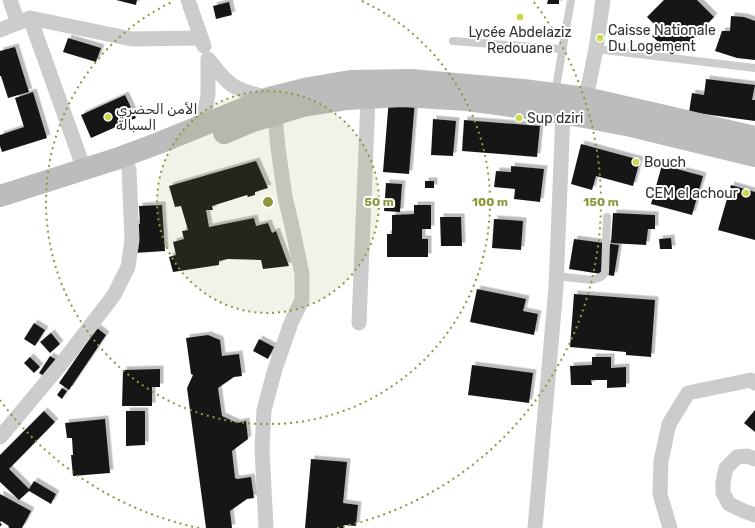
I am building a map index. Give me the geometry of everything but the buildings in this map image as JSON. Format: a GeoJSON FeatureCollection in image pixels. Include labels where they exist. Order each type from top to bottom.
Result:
{"type":"FeatureCollection","features":[{"type":"Feature","properties":{"kind":"main road"},"geometry":{"type":"LineString","coordinates":[[0,210],[166,156],[250,122],[272,107],[309,88],[350,81],[410,80],[523,90],[559,104],[631,126],[755,156]]}},
{"type":"Feature","properties":{"kind":"main road"},"geometry":{"type":"LineString","coordinates":[[0,196],[116,159],[197,128],[272,107],[303,106],[348,99],[402,96],[559,104],[586,98],[755,137]]}},
{"type":"Feature","properties":{"kind":"street"},"geometry":{"type":"LineString","coordinates":[[10,0],[24,21],[84,169]]}},
{"type":"Feature","properties":{"kind":"street"},"geometry":{"type":"LineString","coordinates":[[188,0],[208,58],[221,75],[232,85],[272,107],[284,197],[302,274],[302,300],[291,323],[275,369],[264,410],[262,449],[266,528]]}},
{"type":"Feature","properties":{"kind":"street"},"geometry":{"type":"LineString","coordinates":[[586,98],[596,49],[603,0]]}},
{"type":"Feature","properties":{"kind":"street"},"geometry":{"type":"LineString","coordinates":[[0,30],[24,21],[132,39],[201,38]]}},
{"type":"Feature","properties":{"kind":"street"},"geometry":{"type":"LineString","coordinates":[[197,128],[206,106],[208,94],[208,58]]}},
{"type":"Feature","properties":{"kind":"street"},"geometry":{"type":"LineString","coordinates":[[359,323],[368,98]]}},
{"type":"Feature","properties":{"kind":"street"},"geometry":{"type":"LineString","coordinates":[[535,528],[556,276],[559,104]]}},
{"type":"Feature","properties":{"kind":"street"},"geometry":{"type":"LineString","coordinates":[[0,437],[62,363],[114,295],[128,267],[132,240],[129,168]]}},
{"type":"Feature","properties":{"kind":"street"},"geometry":{"type":"LineString","coordinates":[[670,528],[660,494],[662,461],[669,424],[688,393],[754,378]]}},
{"type":"Feature","properties":{"kind":"street"},"geometry":{"type":"LineString","coordinates":[[755,459],[747,456],[737,457],[726,468],[723,482],[723,494],[730,504],[755,515]]}},
{"type":"Feature","properties":{"kind":"lane"},"geometry":{"type":"LineString","coordinates":[[559,104],[563,50],[571,0]]}},
{"type":"Feature","properties":{"kind":"lane"},"geometry":{"type":"LineString","coordinates":[[453,41],[563,50]]}},
{"type":"Feature","properties":{"kind":"lane"},"geometry":{"type":"LineString","coordinates":[[596,49],[755,68]]}},
{"type":"Feature","properties":{"kind":"lane"},"geometry":{"type":"LineString","coordinates":[[556,276],[592,280],[601,277],[605,273],[607,217]]}},
{"type":"Feature","properties":{"kind":"place","name":"Lycée Abdelaziz Redouane"},"geometry":{"type":"Point","coordinates":[520,17]}},
{"type":"Feature","properties":{"kind":"place","name":"Caisse Nationale Du Logement"},"geometry":{"type":"Point","coordinates":[600,38]}},
{"type":"Feature","properties":{"kind":"place","name":"الأمن الحضري السبالة"},"geometry":{"type":"Point","coordinates":[108,117]}},
{"type":"Feature","properties":{"kind":"place","name":"Sup dziri"},"geometry":{"type":"Point","coordinates":[519,118]}},
{"type":"Feature","properties":{"kind":"place","name":"Bouch"},"geometry":{"type":"Point","coordinates":[636,162]}},
{"type":"Feature","properties":{"kind":"place","name":"CEM el achour"},"geometry":{"type":"Point","coordinates":[746,193]}}]}
